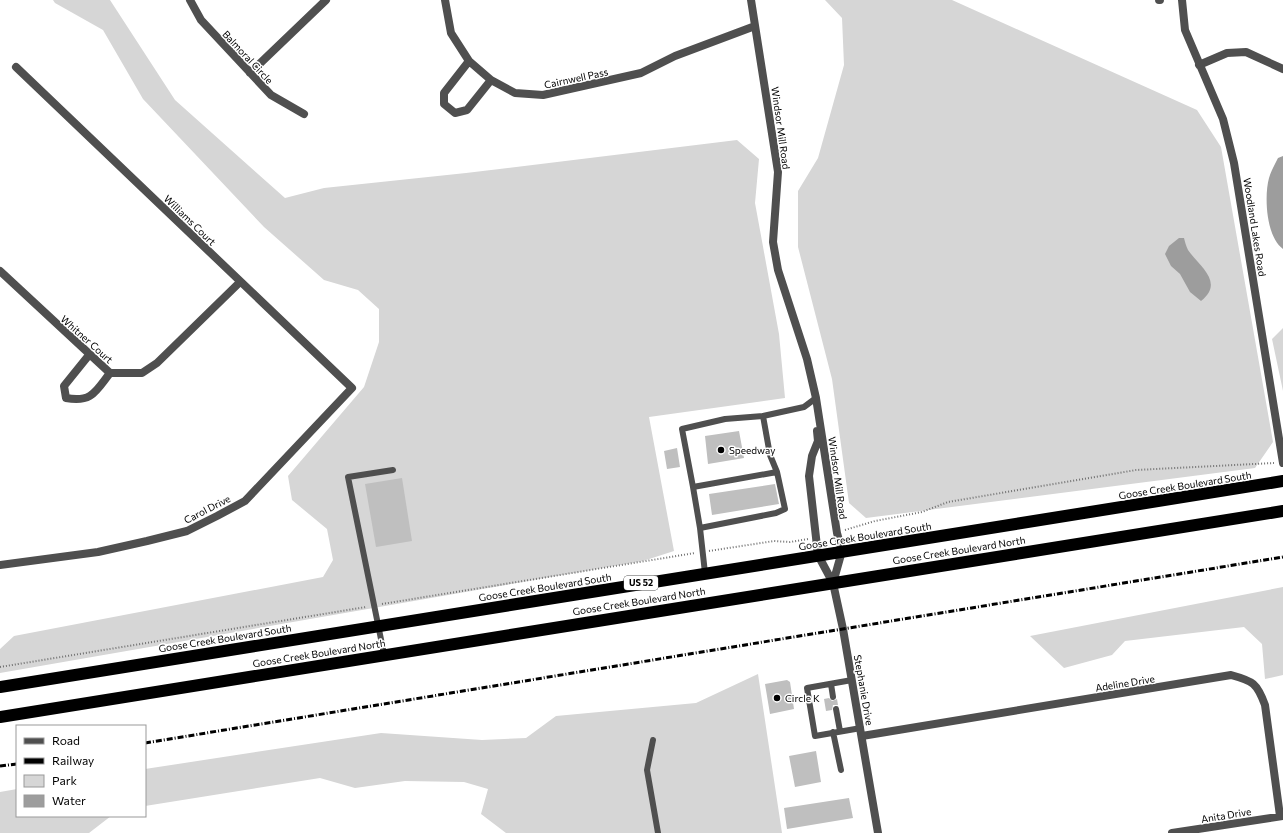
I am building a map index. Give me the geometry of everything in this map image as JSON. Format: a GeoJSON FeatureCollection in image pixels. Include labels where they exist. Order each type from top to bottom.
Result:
{"type":"FeatureCollection","features":[{"type":"Feature","properties":{"kind":"highway","name":"Goose Creek Boulevard South"},"geometry":{"type":"LineString","coordinates":[[0,687],[1283,481]]}},
{"type":"Feature","properties":{"kind":"highway","name":"Goose Creek Boulevard North"},"geometry":{"type":"LineString","coordinates":[[0,717],[384,654],[1283,511]]}},
{"type":"Feature","properties":{"kind":"street","name":"Balmoral Circle"},"geometry":{"type":"LineString","coordinates":[[190,0],[201,20],[271,95],[304,114]]}},
{"type":"Feature","properties":{"kind":"street"},"geometry":{"type":"LineString","coordinates":[[250,73],[326,0]]}},
{"type":"Feature","properties":{"kind":"street","name":"Cairnwell Pass"},"geometry":{"type":"LineString","coordinates":[[445,0],[451,33],[469,61],[491,80],[515,93],[542,95],[640,73],[676,56],[755,26]]}},
{"type":"Feature","properties":{"kind":"street","name":"Windsor Mill Road"},"geometry":{"type":"LineString","coordinates":[[751,0],[778,172],[773,242],[778,270],[807,359],[816,398],[836,533],[842,551]]}},
{"type":"Feature","properties":{"kind":"street","name":"Woodland Lakes Road"},"geometry":{"type":"LineString","coordinates":[[1182,0],[1185,30],[1223,119],[1234,162],[1283,463]]}},
{"type":"Feature","properties":{"kind":"street"},"geometry":{"type":"LineString","coordinates":[[1199,65],[1227,53],[1246,52],[1283,69]]}},
{"type":"Feature","properties":{"kind":"street"},"geometry":{"type":"LineString","coordinates":[[469,61],[444,93],[444,104],[454,113],[467,110],[491,80]]}},
{"type":"Feature","properties":{"kind":"street","name":"Williams Court"},"geometry":{"type":"LineString","coordinates":[[16,67],[352,388]]}},
{"type":"Feature","properties":{"kind":"street","name":"Whitner Court"},"geometry":{"type":"LineString","coordinates":[[0,271],[110,373],[142,373],[157,363],[240,282]]}},
{"type":"Feature","properties":{"kind":"street"},"geometry":{"type":"LineString","coordinates":[[89,355],[64,386],[66,398],[78,401],[90,397],[110,373]]}},
{"type":"Feature","properties":{"kind":"street","name":"Carol Drive"},"geometry":{"type":"LineString","coordinates":[[0,565],[98,552],[147,541],[186,531],[217,516],[245,501],[352,388]]}},
{"type":"Feature","properties":{"kind":"street","name":"Windsor Mill Road"},"geometry":{"type":"LineString","coordinates":[[816,398],[818,441],[812,456],[809,476],[818,555]]}},
{"type":"Feature","properties":{"kind":"street"},"geometry":{"type":"LineString","coordinates":[[833,583],[842,551]]}},
{"type":"Feature","properties":{"kind":"street","name":"Stephanie Drive"},"geometry":{"type":"LineString","coordinates":[[818,555],[833,583],[852,680],[878,833]]}},
{"type":"Feature","properties":{"kind":"street","name":"Adeline Drive"},"geometry":{"type":"LineString","coordinates":[[861,732],[1231,675],[1247,679],[1259,688],[1265,705],[1281,816]]}},
{"type":"Feature","properties":{"kind":"street","name":"Anita Drive"},"geometry":{"type":"LineString","coordinates":[[1172,833],[1281,816]]}},
{"type":"Feature","properties":{"kind":"lane"},"geometry":{"type":"LineString","coordinates":[[706,573],[700,528],[682,429],[726,419],[763,416],[804,407],[816,398]]}},
{"type":"Feature","properties":{"kind":"lane"},"geometry":{"type":"LineString","coordinates":[[700,528],[776,513],[784,509],[777,472],[770,455],[763,416]]}},
{"type":"Feature","properties":{"kind":"lane"},"geometry":{"type":"LineString","coordinates":[[384,654],[348,478],[393,470]]}},
{"type":"Feature","properties":{"kind":"lane"},"geometry":{"type":"LineString","coordinates":[[693,487],[777,472]]}},
{"type":"Feature","properties":{"kind":"lane"},"geometry":{"type":"LineString","coordinates":[[852,680],[806,688],[815,736],[840,731],[861,732]]}},
{"type":"Feature","properties":{"kind":"lane"},"geometry":{"type":"LineString","coordinates":[[831,684],[833,697]]}},
{"type":"Feature","properties":{"kind":"lane"},"geometry":{"type":"LineString","coordinates":[[836,709],[840,731]]}},
{"type":"Feature","properties":{"kind":"lane"},"geometry":{"type":"LineString","coordinates":[[833,732],[841,770]]}},
{"type":"Feature","properties":{"kind":"lane"},"geometry":{"type":"LineString","coordinates":[[653,740],[647,770],[658,833]]}},
{"type":"Feature","properties":{"kind":"path"},"geometry":{"type":"LineString","coordinates":[[836,533],[875,521],[922,512],[948,502],[1136,470],[1283,463]]}},
{"type":"Feature","properties":{"kind":"path"},"geometry":{"type":"LineString","coordinates":[[0,667],[702,552],[774,541],[790,542],[816,537]]}},
{"type":"Feature","properties":{"kind":"green space"},"geometry":{"type":"Polygon","coordinates":[[[53,0],[110,0],[175,100],[285,198],[324,188],[466,173],[737,140],[759,159],[755,203],[779,334],[785,398],[649,417],[674,551],[643,561],[0,673],[0,649],[14,636],[323,577],[333,560],[327,529],[292,500],[288,476],[364,387],[379,342],[379,309],[358,290],[324,280],[264,227],[143,99],[103,30],[55,3],[53,0]]]}},
{"type":"Feature","properties":{"kind":"green space"},"geometry":{"type":"Polygon","coordinates":[[[825,0],[952,0],[1197,110],[1221,147],[1273,442],[1255,468],[866,518],[849,503],[832,379],[798,247],[798,191],[818,158],[844,65],[842,18],[825,0]]]}},
{"type":"Feature","properties":{"kind":"green space"},"geometry":{"type":"Polygon","coordinates":[[[1283,328],[1283,391],[1272,339],[1283,328]]]}},
{"type":"Feature","properties":{"kind":"green space"},"geometry":{"type":"Polygon","coordinates":[[[1283,587],[1283,675],[1265,679],[1262,644],[1244,627],[1125,641],[1112,655],[1064,668],[1030,636],[1283,587]]]}},
{"type":"Feature","properties":{"kind":"green space"},"geometry":{"type":"Polygon","coordinates":[[[758,674],[782,833],[506,833],[481,814],[488,789],[464,782],[405,781],[355,788],[320,778],[146,806],[146,769],[381,733],[482,740],[526,738],[556,716],[696,703],[758,674]]]}},
{"type":"Feature","properties":{"kind":"green space"},"geometry":{"type":"Polygon","coordinates":[[[16,789],[16,817],[110,817],[89,833],[0,833],[0,792],[16,789]]]}},
{"type":"Feature","properties":{"kind":"water"},"geometry":{"type":"Polygon","coordinates":[[[1283,156],[1283,249],[1277,243],[1270,226],[1267,205],[1267,186],[1278,158],[1283,156]]]}},
{"type":"Feature","properties":{"kind":"water"},"geometry":{"type":"Polygon","coordinates":[[[1179,238],[1184,238],[1188,250],[1208,274],[1211,287],[1208,294],[1201,301],[1190,292],[1180,274],[1171,266],[1165,254],[1169,246],[1179,238]]]}},
{"type":"Feature","properties":{"kind":"building"},"geometry":{"type":"Polygon","coordinates":[[[739,431],[744,458],[708,464],[705,436],[739,431]]]}},
{"type":"Feature","properties":{"kind":"building"},"geometry":{"type":"Polygon","coordinates":[[[677,448],[680,467],[667,469],[664,451],[677,448]]]}},
{"type":"Feature","properties":{"kind":"building"},"geometry":{"type":"Polygon","coordinates":[[[402,478],[412,541],[376,547],[365,484],[402,478]]]}},
{"type":"Feature","properties":{"kind":"building"},"geometry":{"type":"Polygon","coordinates":[[[775,484],[779,504],[712,515],[709,494],[775,484]]]}},
{"type":"Feature","properties":{"kind":"building"},"geometry":{"type":"Polygon","coordinates":[[[787,680],[790,682],[794,709],[770,714],[765,684],[787,680]]]}},
{"type":"Feature","properties":{"kind":"building"},"geometry":{"type":"Polygon","coordinates":[[[829,698],[832,701],[837,699],[838,705],[833,705],[832,710],[826,711],[824,699],[829,698]]]}},
{"type":"Feature","properties":{"kind":"building"},"geometry":{"type":"Polygon","coordinates":[[[816,751],[821,782],[795,787],[789,756],[816,751]]]}},
{"type":"Feature","properties":{"kind":"building"},"geometry":{"type":"Polygon","coordinates":[[[849,798],[853,818],[787,829],[784,808],[849,798]]]}},
{"type":"Feature","properties":{"kind":"railway"},"geometry":{"type":"LineString","coordinates":[[146,743],[1283,557]]}},
{"type":"Feature","properties":{"kind":"railway"},"geometry":{"type":"LineString","coordinates":[[0,766],[16,764]]}},
{"type":"Feature","properties":{"kind":"place","name":"Speedway"},"geometry":{"type":"Point","coordinates":[721,450]}},
{"type":"Feature","properties":{"kind":"place","name":"Circle K"},"geometry":{"type":"Point","coordinates":[777,698]}}]}
